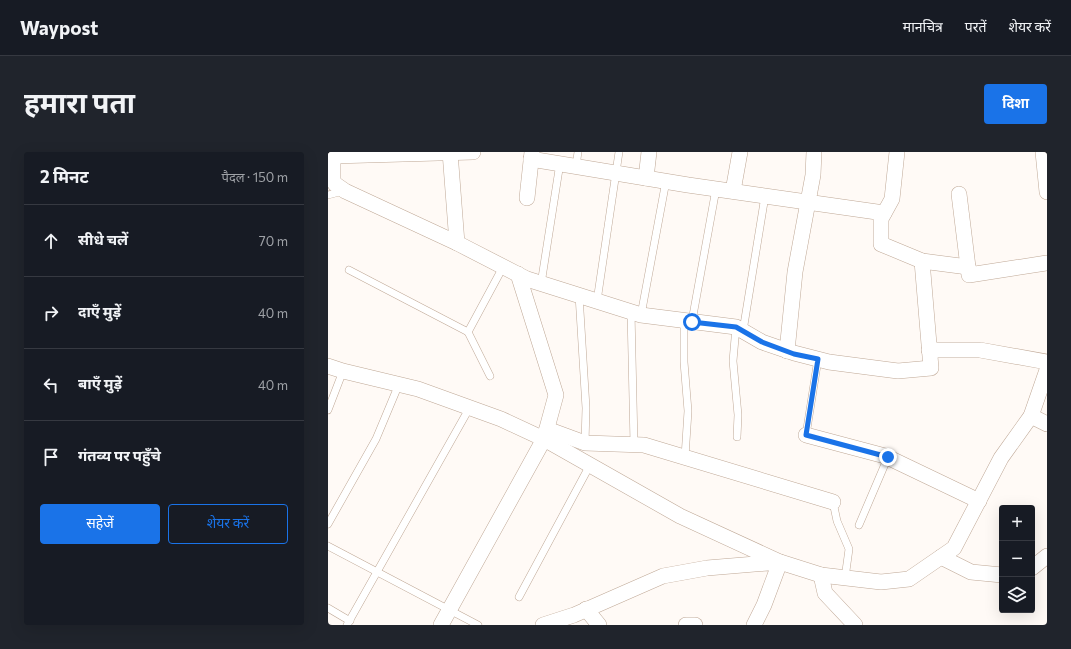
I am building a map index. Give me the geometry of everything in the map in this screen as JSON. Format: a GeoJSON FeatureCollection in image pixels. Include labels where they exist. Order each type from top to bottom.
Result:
{"type":"FeatureCollection","features":[{"type":"Feature","properties":{"kind":"street"},"geometry":{"type":"LineString","coordinates":[[450,152],[457,243]]}},
{"type":"Feature","properties":{"kind":"street"},"geometry":{"type":"LineString","coordinates":[[473,152],[333,154],[333,180],[335,184],[345,191],[457,243],[527,279],[636,313],[739,329],[762,342],[787,351],[829,362],[898,371],[931,368],[922,261]]}},
{"type":"Feature","properties":{"kind":"street"},"geometry":{"type":"LineString","coordinates":[[646,178],[650,152]]}},
{"type":"Feature","properties":{"kind":"street"},"geometry":{"type":"LineString","coordinates":[[733,191],[740,152]]}},
{"type":"Feature","properties":{"kind":"street"},"geometry":{"type":"LineString","coordinates":[[787,351],[795,272],[813,175],[814,152]]}},
{"type":"Feature","properties":{"kind":"street"},"geometry":{"type":"LineString","coordinates":[[897,152],[892,199],[881,219],[881,244],[922,261],[968,266]]}},
{"type":"Feature","properties":{"kind":"street"},"geometry":{"type":"LineString","coordinates":[[1043,152],[1047,192]]}},
{"type":"Feature","properties":{"kind":"street"},"geometry":{"type":"LineString","coordinates":[[527,198],[531,155],[560,164],[577,159],[615,173],[884,213]]}},
{"type":"Feature","properties":{"kind":"street"},"geometry":{"type":"LineString","coordinates":[[959,194],[970,275],[1047,263]]}},
{"type":"Feature","properties":{"kind":"street"},"geometry":{"type":"LineString","coordinates":[[441,625],[546,434],[556,395],[518,274]]}},
{"type":"Feature","properties":{"kind":"street"},"geometry":{"type":"LineString","coordinates":[[929,350],[980,350],[1047,362]]}},
{"type":"Feature","properties":{"kind":"street"},"geometry":{"type":"LineString","coordinates":[[328,366],[418,389],[546,434],[585,443],[644,445],[833,502]]}},
{"type":"Feature","properties":{"kind":"street"},"geometry":{"type":"LineString","coordinates":[[546,434],[590,465],[680,516],[780,562],[821,575],[881,582],[909,580],[954,548],[1001,458],[1031,416],[1047,370]]}},
{"type":"Feature","properties":{"kind":"street"},"geometry":{"type":"LineString","coordinates":[[1031,416],[1047,424]]}},
{"type":"Feature","properties":{"kind":"street"},"geometry":{"type":"LineString","coordinates":[[806,435],[888,457],[979,501]]}},
{"type":"Feature","properties":{"kind":"street"},"geometry":{"type":"LineString","coordinates":[[1035,566],[1047,556]]}},
{"type":"Feature","properties":{"kind":"street"},"geometry":{"type":"LineString","coordinates":[[942,557],[970,572],[999,575]]}},
{"type":"Feature","properties":{"kind":"street"},"geometry":{"type":"LineString","coordinates":[[543,625],[586,609],[663,576],[707,568],[780,562]]}},
{"type":"Feature","properties":{"kind":"street"},"geometry":{"type":"LineString","coordinates":[[754,625],[764,606],[780,562]]}},
{"type":"Feature","properties":{"kind":"street"},"geometry":{"type":"LineString","coordinates":[[821,575],[825,593],[855,625]]}},
{"type":"Feature","properties":{"kind":"street"},"geometry":{"type":"LineString","coordinates":[[586,609],[599,625]]}},
{"type":"Feature","properties":{"kind":"street"},"geometry":{"type":"LineString","coordinates":[[686,625],[695,625]]}},
{"type":"Feature","properties":{"kind":"lane"},"geometry":{"type":"LineString","coordinates":[[597,301],[619,152]]}},
{"type":"Feature","properties":{"kind":"lane"},"geometry":{"type":"LineString","coordinates":[[541,284],[560,164]]}},
{"type":"Feature","properties":{"kind":"lane"},"geometry":{"type":"LineString","coordinates":[[634,444],[636,313],[666,181]]}},
{"type":"Feature","properties":{"kind":"lane"},"geometry":{"type":"LineString","coordinates":[[685,457],[688,411],[684,362],[688,321],[716,189]]}},
{"type":"Feature","properties":{"kind":"lane"},"geometry":{"type":"LineString","coordinates":[[328,195],[345,191]]}},
{"type":"Feature","properties":{"kind":"lane"},"geometry":{"type":"LineString","coordinates":[[737,437],[738,415],[733,361],[765,196]]}},
{"type":"Feature","properties":{"kind":"lane"},"geometry":{"type":"LineString","coordinates":[[468,332],[503,267]]}},
{"type":"Feature","properties":{"kind":"lane"},"geometry":{"type":"LineString","coordinates":[[350,270],[468,332],[490,376]]}},
{"type":"Feature","properties":{"kind":"lane"},"geometry":{"type":"LineString","coordinates":[[579,295],[586,408],[585,443]]}},
{"type":"Feature","properties":{"kind":"lane"},"geometry":{"type":"LineString","coordinates":[[806,435],[818,359]]}},
{"type":"Feature","properties":{"kind":"lane"},"geometry":{"type":"LineString","coordinates":[[328,410],[343,371]]}},
{"type":"Feature","properties":{"kind":"lane"},"geometry":{"type":"LineString","coordinates":[[328,524],[376,439],[399,384]]}},
{"type":"Feature","properties":{"kind":"lane"},"geometry":{"type":"LineString","coordinates":[[328,608],[349,623],[470,408]]}},
{"type":"Feature","properties":{"kind":"lane"},"geometry":{"type":"LineString","coordinates":[[859,525],[888,457]]}},
{"type":"Feature","properties":{"kind":"lane"},"geometry":{"type":"LineString","coordinates":[[519,596],[590,465]]}},
{"type":"Feature","properties":{"kind":"lane"},"geometry":{"type":"LineString","coordinates":[[833,502],[837,521],[849,549],[845,578]]}},
{"type":"Feature","properties":{"kind":"lane"},"geometry":{"type":"LineString","coordinates":[[328,546],[478,625]]}},
{"type":"Feature","properties":{"kind":"route"},"geometry":{"type":"LineString","coordinates":[[692,322],[736,327],[762,342],[794,354],[818,359],[806,435],[888,457]]}}]}
